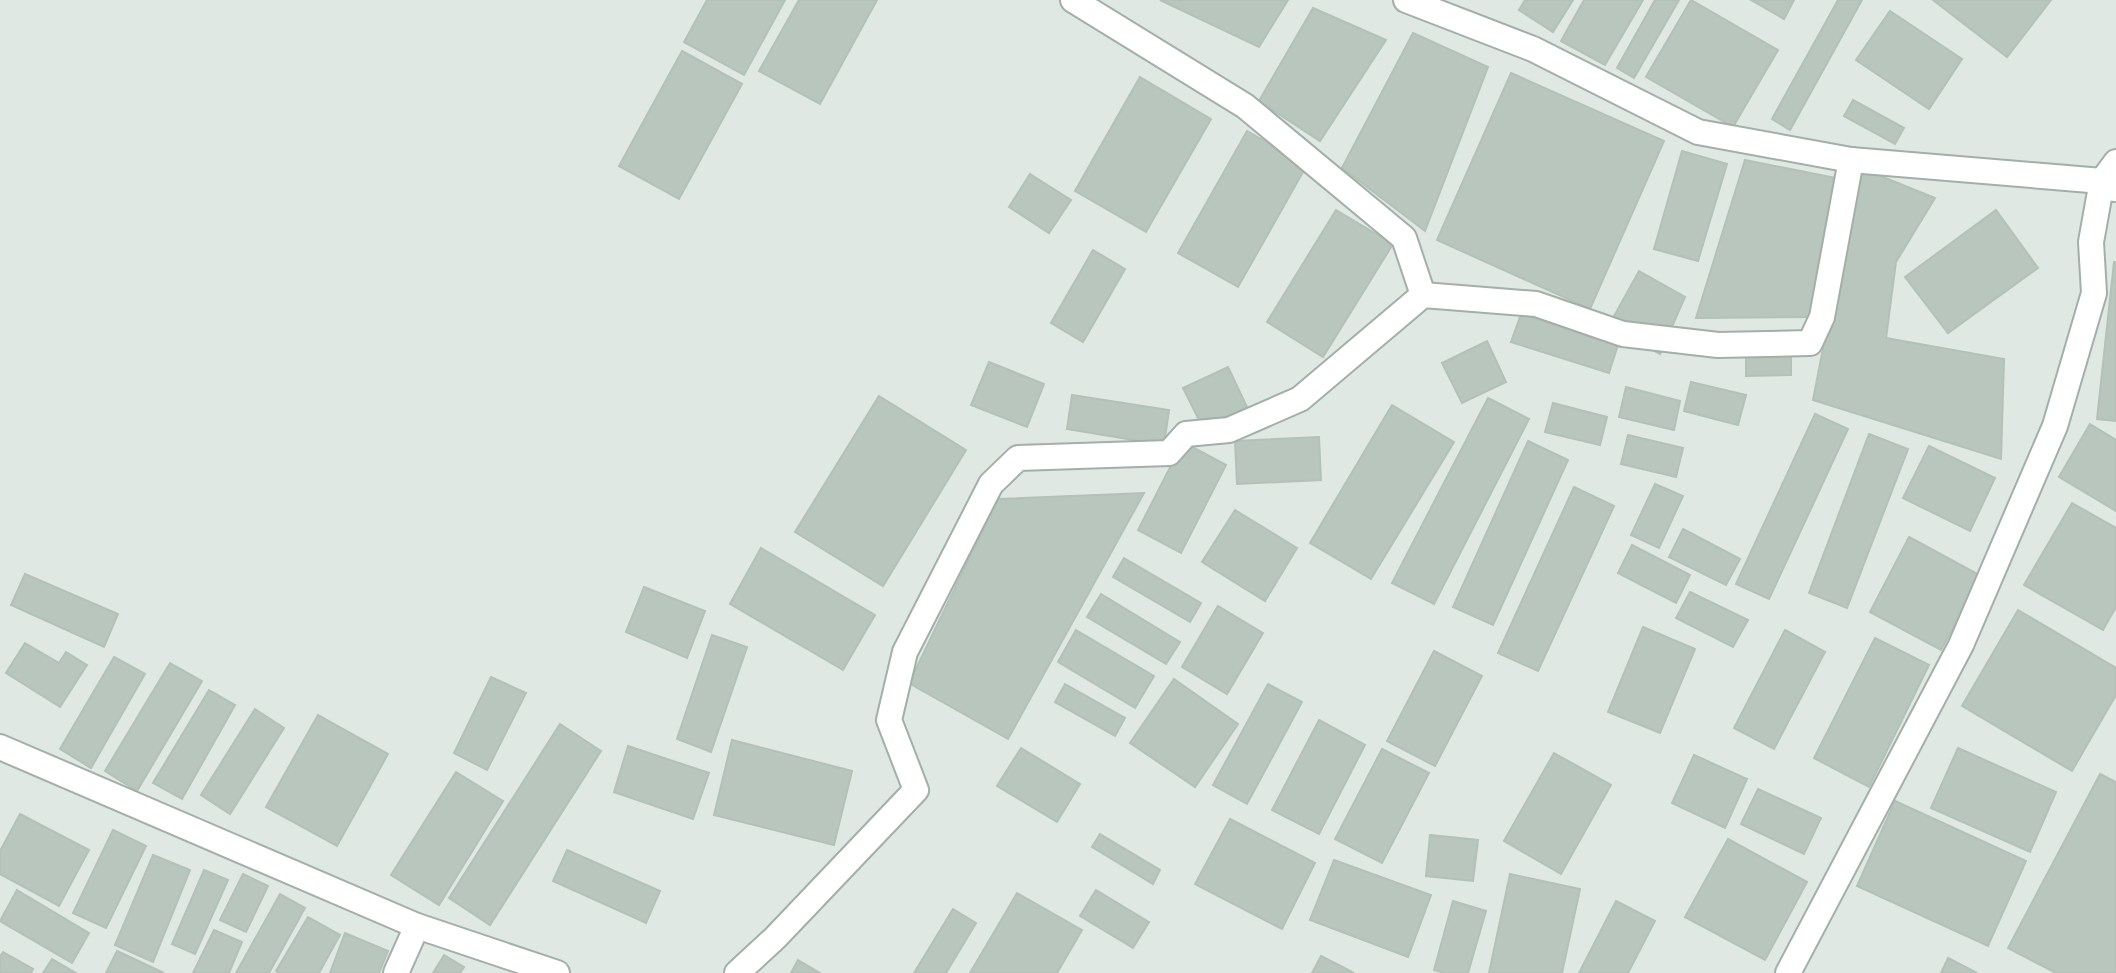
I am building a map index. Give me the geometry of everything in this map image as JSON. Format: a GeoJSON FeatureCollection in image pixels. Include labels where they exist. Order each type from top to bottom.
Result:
{"type":"FeatureCollection","features":[{"type":"Feature","properties":{"kind":"street"},"geometry":{"type":"LineString","coordinates":[[1073,0],[1245,106],[1404,238],[1423,295]]}},
{"type":"Feature","properties":{"kind":"street"},"geometry":{"type":"LineString","coordinates":[[1406,0],[1533,49],[1698,132],[1851,160],[2111,178],[2091,242],[2094,293],[2055,426],[1961,645],[1788,973]]}},
{"type":"Feature","properties":{"kind":"street"},"geometry":{"type":"LineString","coordinates":[[737,973],[775,938],[916,790],[889,720],[905,652],[991,484],[1018,458],[1169,453],[1186,434],[1229,430],[1300,399],[1423,295],[1536,304],[1623,334],[1718,345],[1810,343],[1822,317],[1851,160]]}},
{"type":"Feature","properties":{"kind":"street"},"geometry":{"type":"LineString","coordinates":[[0,747],[417,926],[557,973]]}},
{"type":"Feature","properties":{"kind":"street"},"geometry":{"type":"LineString","coordinates":[[396,973],[417,926]]}},
{"type":"Feature","properties":{"kind":"building"},"geometry":{"type":"Polygon","coordinates":[[[707,0],[785,0],[744,75],[684,42],[707,0]]]}},
{"type":"Feature","properties":{"kind":"building"},"geometry":{"type":"Polygon","coordinates":[[[799,0],[877,0],[820,104],[759,71],[799,0]]]}},
{"type":"Feature","properties":{"kind":"building"},"geometry":{"type":"Polygon","coordinates":[[[1160,0],[1288,0],[1259,47],[1160,0]]]}},
{"type":"Feature","properties":{"kind":"building"},"geometry":{"type":"Polygon","coordinates":[[[1525,0],[1573,0],[1553,32],[1519,10],[1525,0]]]}},
{"type":"Feature","properties":{"kind":"building"},"geometry":{"type":"Polygon","coordinates":[[[1584,0],[1643,0],[1605,65],[1561,41],[1584,0]]]}},
{"type":"Feature","properties":{"kind":"building"},"geometry":{"type":"Polygon","coordinates":[[[1655,0],[1679,0],[1634,78],[1617,68],[1655,0]]]}},
{"type":"Feature","properties":{"kind":"building"},"geometry":{"type":"Polygon","coordinates":[[[1691,0],[1778,50],[1733,127],[1646,77],[1691,0]]]}},
{"type":"Feature","properties":{"kind":"building"},"geometry":{"type":"Polygon","coordinates":[[[1751,0],[1794,0],[1784,19],[1751,0]]]}},
{"type":"Feature","properties":{"kind":"building"},"geometry":{"type":"Polygon","coordinates":[[[1838,0],[1862,0],[1790,130],[1772,119],[1838,0]]]}},
{"type":"Feature","properties":{"kind":"building"},"geometry":{"type":"Polygon","coordinates":[[[1933,0],[2051,0],[2007,57],[1933,0]]]}},
{"type":"Feature","properties":{"kind":"building"},"geometry":{"type":"Polygon","coordinates":[[[1313,8],[1386,40],[1320,141],[1259,101],[1313,8]]]}},
{"type":"Feature","properties":{"kind":"building"},"geometry":{"type":"Polygon","coordinates":[[[1890,11],[1962,59],[1929,109],[1856,60],[1890,11]]]}},
{"type":"Feature","properties":{"kind":"building"},"geometry":{"type":"Polygon","coordinates":[[[1413,33],[1488,67],[1425,231],[1342,168],[1413,33]]]}},
{"type":"Feature","properties":{"kind":"building"},"geometry":{"type":"Polygon","coordinates":[[[682,51],[742,84],[679,199],[619,166],[682,51]]]}},
{"type":"Feature","properties":{"kind":"building"},"geometry":{"type":"Polygon","coordinates":[[[1511,73],[1664,141],[1590,309],[1437,240],[1511,73]]]}},
{"type":"Feature","properties":{"kind":"building"},"geometry":{"type":"Polygon","coordinates":[[[1140,77],[1211,119],[1146,232],[1075,191],[1140,77]]]}},
{"type":"Feature","properties":{"kind":"building"},"geometry":{"type":"Polygon","coordinates":[[[1853,100],[1904,128],[1895,144],[1844,116],[1853,100]]]}},
{"type":"Feature","properties":{"kind":"building"},"geometry":{"type":"Polygon","coordinates":[[[1247,131],[1307,165],[1238,287],[1178,253],[1247,131]]]}},
{"type":"Feature","properties":{"kind":"building"},"geometry":{"type":"Polygon","coordinates":[[[1682,151],[1727,164],[1698,261],[1654,249],[1682,151]]]}},
{"type":"Feature","properties":{"kind":"building"},"geometry":{"type":"Polygon","coordinates":[[[1745,160],[1841,179],[1816,317],[1696,318],[1745,160]]]}},
{"type":"Feature","properties":{"kind":"building"},"geometry":{"type":"Polygon","coordinates":[[[1858,167],[1935,198],[1896,262],[1886,338],[2004,359],[2001,459],[1813,400],[1858,167]]]}},
{"type":"Feature","properties":{"kind":"building"},"geometry":{"type":"Polygon","coordinates":[[[1030,174],[1071,200],[1049,233],[1009,207],[1030,174]]]}},
{"type":"Feature","properties":{"kind":"building"},"geometry":{"type":"Polygon","coordinates":[[[1336,210],[1393,244],[1323,357],[1267,322],[1336,210]]]}},
{"type":"Feature","properties":{"kind":"building"},"geometry":{"type":"Polygon","coordinates":[[[1996,210],[2038,268],[1948,333],[1905,277],[1996,210]]]}},
{"type":"Feature","properties":{"kind":"building"},"geometry":{"type":"Polygon","coordinates":[[[1093,250],[1125,269],[1083,342],[1051,323],[1093,250]]]}},
{"type":"Feature","properties":{"kind":"building"},"geometry":{"type":"Polygon","coordinates":[[[2116,262],[2116,421],[2097,419],[2116,262]]]}},
{"type":"Feature","properties":{"kind":"building"},"geometry":{"type":"Polygon","coordinates":[[[1639,271],[1685,297],[1660,354],[1609,325],[1639,271]]]}},
{"type":"Feature","properties":{"kind":"building"},"geometry":{"type":"Polygon","coordinates":[[[1521,314],[1618,345],[1609,373],[1511,342],[1521,314]]]}},
{"type":"Feature","properties":{"kind":"building"},"geometry":{"type":"Polygon","coordinates":[[[1487,341],[1506,382],[1462,403],[1442,363],[1487,341]]]}},
{"type":"Feature","properties":{"kind":"building"},"geometry":{"type":"Polygon","coordinates":[[[1746,351],[1791,351],[1791,375],[1746,376],[1746,351]]]}},
{"type":"Feature","properties":{"kind":"building"},"geometry":{"type":"Polygon","coordinates":[[[989,362],[1044,384],[1027,427],[971,405],[989,362]]]}},
{"type":"Feature","properties":{"kind":"building"},"geometry":{"type":"Polygon","coordinates":[[[1228,367],[1247,407],[1203,428],[1183,388],[1228,367]]]}},
{"type":"Feature","properties":{"kind":"building"},"geometry":{"type":"Polygon","coordinates":[[[1691,382],[1746,395],[1738,425],[1684,411],[1691,382]]]}},
{"type":"Feature","properties":{"kind":"building"},"geometry":{"type":"Polygon","coordinates":[[[1626,387],[1680,401],[1674,430],[1619,417],[1626,387]]]}},
{"type":"Feature","properties":{"kind":"building"},"geometry":{"type":"Polygon","coordinates":[[[1072,395],[1169,410],[1164,445],[1067,429],[1072,395]]]}},
{"type":"Feature","properties":{"kind":"building"},"geometry":{"type":"Polygon","coordinates":[[[879,396],[966,450],[883,586],[795,532],[879,396]]]}},
{"type":"Feature","properties":{"kind":"building"},"geometry":{"type":"Polygon","coordinates":[[[1488,398],[1529,419],[1434,604],[1392,583],[1488,398]]]}},
{"type":"Feature","properties":{"kind":"building"},"geometry":{"type":"Polygon","coordinates":[[[1553,403],[1607,417],[1600,445],[1545,432],[1553,403]]]}},
{"type":"Feature","properties":{"kind":"building"},"geometry":{"type":"Polygon","coordinates":[[[1392,405],[1454,442],[1371,579],[1310,543],[1392,405]]]}},
{"type":"Feature","properties":{"kind":"building"},"geometry":{"type":"Polygon","coordinates":[[[1815,414],[1848,429],[1769,599],[1736,584],[1815,414]]]}},
{"type":"Feature","properties":{"kind":"building"},"geometry":{"type":"Polygon","coordinates":[[[2090,424],[2116,440],[2116,511],[2059,477],[2090,424]]]}},
{"type":"Feature","properties":{"kind":"building"},"geometry":{"type":"Polygon","coordinates":[[[1869,434],[1908,449],[1847,608],[1809,593],[1869,434]]]}},
{"type":"Feature","properties":{"kind":"building"},"geometry":{"type":"Polygon","coordinates":[[[1628,435],[1683,448],[1676,477],[1621,464],[1628,435]]]}},
{"type":"Feature","properties":{"kind":"building"},"geometry":{"type":"Polygon","coordinates":[[[1319,437],[1321,480],[1237,484],[1235,441],[1319,437]]]}},
{"type":"Feature","properties":{"kind":"building"},"geometry":{"type":"Polygon","coordinates":[[[1528,441],[1568,460],[1493,625],[1453,607],[1528,441]]]}},
{"type":"Feature","properties":{"kind":"building"},"geometry":{"type":"Polygon","coordinates":[[[1183,442],[1226,465],[1181,553],[1138,530],[1183,442]]]}},
{"type":"Feature","properties":{"kind":"building"},"geometry":{"type":"Polygon","coordinates":[[[1929,446],[1995,478],[1970,531],[1903,498],[1929,446]]]}},
{"type":"Feature","properties":{"kind":"building"},"geometry":{"type":"Polygon","coordinates":[[[1655,484],[1683,496],[1659,548],[1631,535],[1655,484]]]}},
{"type":"Feature","properties":{"kind":"building"},"geometry":{"type":"Polygon","coordinates":[[[1574,487],[1614,506],[1538,671],[1498,653],[1574,487]]]}},
{"type":"Feature","properties":{"kind":"building"},"geometry":{"type":"Polygon","coordinates":[[[1144,493],[1008,739],[909,683],[998,499],[1144,493]]]}},
{"type":"Feature","properties":{"kind":"building"},"geometry":{"type":"Polygon","coordinates":[[[2072,503],[2116,528],[2116,607],[2103,630],[2024,585],[2072,503]]]}},
{"type":"Feature","properties":{"kind":"building"},"geometry":{"type":"Polygon","coordinates":[[[1235,510],[1297,548],[1265,601],[1202,562],[1235,510]]]}},
{"type":"Feature","properties":{"kind":"building"},"geometry":{"type":"Polygon","coordinates":[[[1683,529],[1740,559],[1726,585],[1669,557],[1683,529]]]}},
{"type":"Feature","properties":{"kind":"building"},"geometry":{"type":"Polygon","coordinates":[[[1909,537],[1981,576],[1941,650],[1870,612],[1909,537]]]}},
{"type":"Feature","properties":{"kind":"building"},"geometry":{"type":"Polygon","coordinates":[[[1632,545],[1690,575],[1676,603],[1618,573],[1632,545]]]}},
{"type":"Feature","properties":{"kind":"building"},"geometry":{"type":"Polygon","coordinates":[[[761,548],[875,615],[843,670],[730,604],[761,548]]]}},
{"type":"Feature","properties":{"kind":"building"},"geometry":{"type":"Polygon","coordinates":[[[1124,558],[1201,603],[1190,622],[1113,577],[1124,558]]]}},
{"type":"Feature","properties":{"kind":"building"},"geometry":{"type":"Polygon","coordinates":[[[25,574],[118,614],[104,647],[11,605],[25,574]]]}},
{"type":"Feature","properties":{"kind":"building"},"geometry":{"type":"Polygon","coordinates":[[[644,587],[705,611],[687,658],[626,632],[644,587]]]}},
{"type":"Feature","properties":{"kind":"building"},"geometry":{"type":"Polygon","coordinates":[[[1690,592],[1748,620],[1733,647],[1676,618],[1690,592]]]}},
{"type":"Feature","properties":{"kind":"building"},"geometry":{"type":"Polygon","coordinates":[[[1101,594],[1180,642],[1166,664],[1087,617],[1101,594]]]}},
{"type":"Feature","properties":{"kind":"building"},"geometry":{"type":"Polygon","coordinates":[[[1218,606],[1263,633],[1227,694],[1182,667],[1218,606]]]}},
{"type":"Feature","properties":{"kind":"building"},"geometry":{"type":"Polygon","coordinates":[[[2018,610],[2116,668],[2116,695],[2072,771],[1962,706],[2018,610]]]}},
{"type":"Feature","properties":{"kind":"building"},"geometry":{"type":"Polygon","coordinates":[[[1643,627],[1695,649],[1660,733],[1608,712],[1643,627]]]}},
{"type":"Feature","properties":{"kind":"building"},"geometry":{"type":"Polygon","coordinates":[[[1076,630],[1154,676],[1135,708],[1058,662],[1076,630]]]}},
{"type":"Feature","properties":{"kind":"building"},"geometry":{"type":"Polygon","coordinates":[[[1785,630],[1825,652],[1774,749],[1734,728],[1785,630]]]}},
{"type":"Feature","properties":{"kind":"building"},"geometry":{"type":"Polygon","coordinates":[[[712,635],[747,647],[711,752],[677,739],[712,635]]]}},
{"type":"Feature","properties":{"kind":"building"},"geometry":{"type":"Polygon","coordinates":[[[1875,638],[1929,665],[1869,787],[1814,758],[1875,638]]]}},
{"type":"Feature","properties":{"kind":"building"},"geometry":{"type":"Polygon","coordinates":[[[25,643],[59,663],[66,652],[87,665],[60,707],[6,673],[25,643]]]}},
{"type":"Feature","properties":{"kind":"building"},"geometry":{"type":"Polygon","coordinates":[[[1434,651],[1482,676],[1435,766],[1387,741],[1434,651]]]}},
{"type":"Feature","properties":{"kind":"building"},"geometry":{"type":"Polygon","coordinates":[[[114,657],[145,674],[91,768],[60,749],[114,657]]]}},
{"type":"Feature","properties":{"kind":"building"},"geometry":{"type":"Polygon","coordinates":[[[170,663],[202,681],[137,791],[105,771],[170,663]]]}},
{"type":"Feature","properties":{"kind":"building"},"geometry":{"type":"Polygon","coordinates":[[[491,677],[526,693],[487,770],[454,753],[491,677]]]}},
{"type":"Feature","properties":{"kind":"building"},"geometry":{"type":"Polygon","coordinates":[[[1174,679],[1238,724],[1195,787],[1130,743],[1174,679]]]}},
{"type":"Feature","properties":{"kind":"building"},"geometry":{"type":"Polygon","coordinates":[[[1065,684],[1125,718],[1115,736],[1055,702],[1065,684]]]}},
{"type":"Feature","properties":{"kind":"building"},"geometry":{"type":"Polygon","coordinates":[[[1268,684],[1302,702],[1247,804],[1213,785],[1268,684]]]}},
{"type":"Feature","properties":{"kind":"building"},"geometry":{"type":"Polygon","coordinates":[[[209,690],[235,705],[182,799],[153,783],[209,690]]]}},
{"type":"Feature","properties":{"kind":"building"},"geometry":{"type":"Polygon","coordinates":[[[255,709],[284,728],[230,814],[201,795],[255,709]]]}},
{"type":"Feature","properties":{"kind":"building"},"geometry":{"type":"Polygon","coordinates":[[[318,715],[388,754],[337,846],[266,807],[318,715]]]}},
{"type":"Feature","properties":{"kind":"building"},"geometry":{"type":"Polygon","coordinates":[[[1319,720],[1365,745],[1319,834],[1272,810],[1319,720]]]}},
{"type":"Feature","properties":{"kind":"building"},"geometry":{"type":"Polygon","coordinates":[[[560,724],[601,751],[490,925],[449,898],[560,724]]]}},
{"type":"Feature","properties":{"kind":"building"},"geometry":{"type":"Polygon","coordinates":[[[732,740],[852,771],[834,845],[714,815],[732,740]]]}},
{"type":"Feature","properties":{"kind":"building"},"geometry":{"type":"Polygon","coordinates":[[[628,746],[709,773],[693,819],[614,792],[628,746]]]}},
{"type":"Feature","properties":{"kind":"building"},"geometry":{"type":"Polygon","coordinates":[[[1021,748],[1080,784],[1057,822],[997,786],[1021,748]]]}},
{"type":"Feature","properties":{"kind":"building"},"geometry":{"type":"Polygon","coordinates":[[[1958,748],[2056,792],[2030,852],[1931,808],[1958,748]]]}},
{"type":"Feature","properties":{"kind":"building"},"geometry":{"type":"Polygon","coordinates":[[[1382,749],[1429,773],[1382,863],[1335,839],[1382,749]]]}},
{"type":"Feature","properties":{"kind":"building"},"geometry":{"type":"Polygon","coordinates":[[[1554,753],[1611,785],[1561,874],[1504,841],[1554,753]]]}},
{"type":"Feature","properties":{"kind":"building"},"geometry":{"type":"Polygon","coordinates":[[[1694,755],[1747,779],[1725,828],[1672,803],[1694,755]]]}},
{"type":"Feature","properties":{"kind":"building"},"geometry":{"type":"Polygon","coordinates":[[[456,772],[503,801],[439,905],[391,875],[456,772]]]}},
{"type":"Feature","properties":{"kind":"building"},"geometry":{"type":"Polygon","coordinates":[[[2100,774],[2116,782],[2116,973],[2056,973],[2008,948],[2100,774]]]}},
{"type":"Feature","properties":{"kind":"building"},"geometry":{"type":"Polygon","coordinates":[[[1758,789],[1821,818],[1804,854],[1741,824],[1758,789]]]}},
{"type":"Feature","properties":{"kind":"building"},"geometry":{"type":"Polygon","coordinates":[[[1895,801],[2026,861],[1988,946],[1857,886],[1895,801]]]}},
{"type":"Feature","properties":{"kind":"building"},"geometry":{"type":"Polygon","coordinates":[[[20,814],[89,850],[59,906],[0,874],[0,851],[20,814]]]}},
{"type":"Feature","properties":{"kind":"building"},"geometry":{"type":"Polygon","coordinates":[[[1230,819],[1315,863],[1282,929],[1195,884],[1230,819]]]}},
{"type":"Feature","properties":{"kind":"building"},"geometry":{"type":"Polygon","coordinates":[[[113,830],[146,846],[106,928],[73,913],[113,830]]]}},
{"type":"Feature","properties":{"kind":"building"},"geometry":{"type":"Polygon","coordinates":[[[1100,834],[1160,870],[1153,884],[1092,847],[1100,834]]]}},
{"type":"Feature","properties":{"kind":"building"},"geometry":{"type":"Polygon","coordinates":[[[1430,835],[1478,840],[1473,881],[1426,876],[1430,835]]]}},
{"type":"Feature","properties":{"kind":"building"},"geometry":{"type":"Polygon","coordinates":[[[1728,839],[1807,882],[1765,960],[1685,917],[1728,839]]]}},
{"type":"Feature","properties":{"kind":"building"},"geometry":{"type":"Polygon","coordinates":[[[567,850],[660,891],[646,923],[553,881],[567,850]]]}},
{"type":"Feature","properties":{"kind":"building"},"geometry":{"type":"Polygon","coordinates":[[[153,855],[190,870],[153,962],[115,945],[153,855]]]}},
{"type":"Feature","properties":{"kind":"building"},"geometry":{"type":"Polygon","coordinates":[[[1334,860],[1431,895],[1408,957],[1310,920],[1334,860]]]}},
{"type":"Feature","properties":{"kind":"building"},"geometry":{"type":"Polygon","coordinates":[[[204,870],[228,880],[195,954],[172,944],[204,870]]]}},
{"type":"Feature","properties":{"kind":"building"},"geometry":{"type":"Polygon","coordinates":[[[243,874],[268,886],[246,932],[220,920],[243,874]]]}},
{"type":"Feature","properties":{"kind":"building"},"geometry":{"type":"Polygon","coordinates":[[[1510,874],[1580,889],[1562,973],[1489,973],[1510,874]]]}},
{"type":"Feature","properties":{"kind":"building"},"geometry":{"type":"Polygon","coordinates":[[[17,890],[89,933],[72,963],[0,921],[17,890]]]}},
{"type":"Feature","properties":{"kind":"building"},"geometry":{"type":"Polygon","coordinates":[[[1096,890],[1149,922],[1133,948],[1080,916],[1096,890]]]}},
{"type":"Feature","properties":{"kind":"building"},"geometry":{"type":"Polygon","coordinates":[[[1017,893],[1082,930],[1057,973],[970,973],[1017,893]]]}},
{"type":"Feature","properties":{"kind":"building"},"geometry":{"type":"Polygon","coordinates":[[[280,894],[305,908],[269,973],[236,973],[280,894]]]}},
{"type":"Feature","properties":{"kind":"building"},"geometry":{"type":"Polygon","coordinates":[[[1453,901],[1486,911],[1468,973],[1434,970],[1453,901]]]}},
{"type":"Feature","properties":{"kind":"building"},"geometry":{"type":"Polygon","coordinates":[[[1616,901],[1655,921],[1628,973],[1579,973],[1616,901]]]}},
{"type":"Feature","properties":{"kind":"building"},"geometry":{"type":"Polygon","coordinates":[[[953,909],[976,923],[946,973],[914,973],[953,909]]]}},
{"type":"Feature","properties":{"kind":"building"},"geometry":{"type":"Polygon","coordinates":[[[308,917],[340,935],[319,973],[279,973],[276,971],[308,917]]]}},
{"type":"Feature","properties":{"kind":"building"},"geometry":{"type":"Polygon","coordinates":[[[214,930],[242,942],[229,973],[193,973],[214,930]]]}},
{"type":"Feature","properties":{"kind":"building"},"geometry":{"type":"Polygon","coordinates":[[[345,933],[388,951],[379,973],[330,973],[345,933]]]}},
{"type":"Feature","properties":{"kind":"building"},"geometry":{"type":"Polygon","coordinates":[[[117,951],[164,973],[106,973],[117,951]]]}},
{"type":"Feature","properties":{"kind":"building"},"geometry":{"type":"Polygon","coordinates":[[[3,952],[33,969],[31,973],[0,973],[3,952]]]}},
{"type":"Feature","properties":{"kind":"building"},"geometry":{"type":"Polygon","coordinates":[[[444,955],[464,967],[460,973],[433,973],[444,955]]]}},
{"type":"Feature","properties":{"kind":"building"},"geometry":{"type":"Polygon","coordinates":[[[1321,956],[1354,973],[1312,973],[1321,956]]]}},
{"type":"Feature","properties":{"kind":"building"},"geometry":{"type":"Polygon","coordinates":[[[1948,958],[1977,973],[1941,973],[1948,958]]]}},
{"type":"Feature","properties":{"kind":"building"},"geometry":{"type":"Polygon","coordinates":[[[52,959],[76,973],[43,973],[52,959]]]}},
{"type":"Feature","properties":{"kind":"building"},"geometry":{"type":"Polygon","coordinates":[[[798,960],[820,973],[791,973],[798,960]]]}}]}
